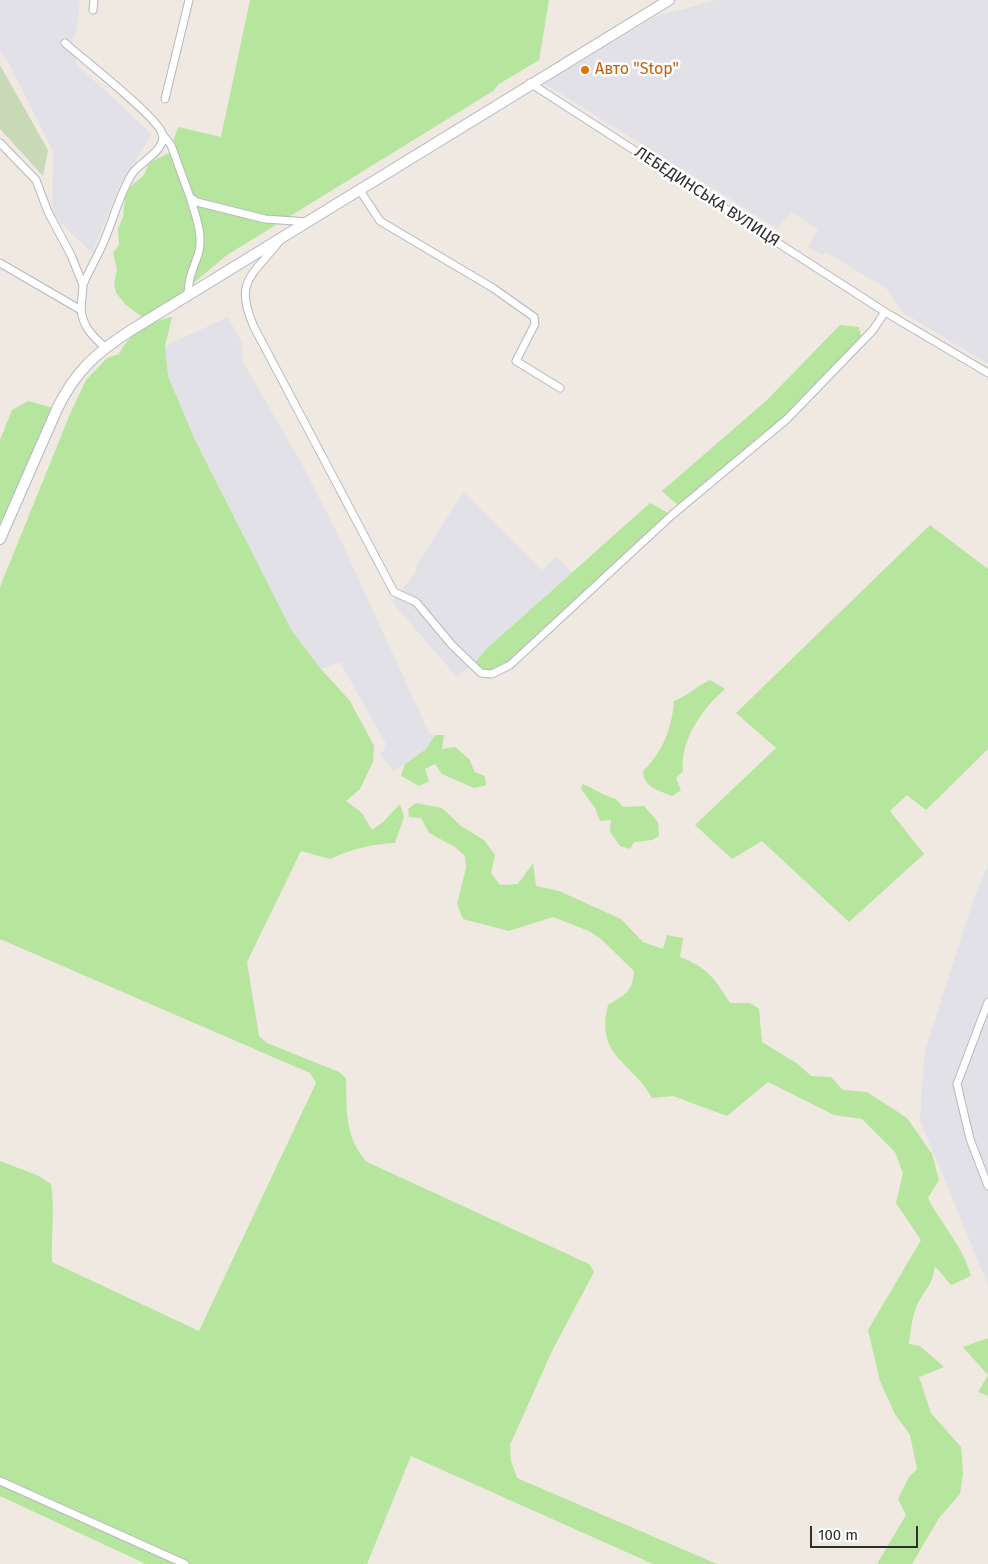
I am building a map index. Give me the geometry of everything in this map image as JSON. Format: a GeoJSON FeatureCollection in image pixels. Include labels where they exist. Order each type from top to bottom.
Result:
{"type":"FeatureCollection","features":[{"type":"Feature","properties":{"kind":"street"},"geometry":{"type":"LineString","coordinates":[[93,10],[94,0]]}},
{"type":"Feature","properties":{"kind":"street"},"geometry":{"type":"LineString","coordinates":[[165,99],[189,0]]}},
{"type":"Feature","properties":{"kind":"street"},"geometry":{"type":"LineString","coordinates":[[0,540],[63,397],[80,370],[106,348],[133,328],[309,222],[530,83],[669,0]]}},
{"type":"Feature","properties":{"kind":"street"},"geometry":{"type":"LineString","coordinates":[[65,43],[139,107],[160,129],[170,144],[200,230],[199,249],[188,280],[188,296]]}},
{"type":"Feature","properties":{"kind":"street","name":"ЛЕБЕДИНСЬКА ВУЛИЦЯ"},"geometry":{"type":"LineString","coordinates":[[530,83],[884,312],[988,373]]}},
{"type":"Feature","properties":{"kind":"street"},"geometry":{"type":"LineString","coordinates":[[106,348],[88,331],[82,321],[83,285],[104,242],[119,200],[133,172],[161,145],[163,135]]}},
{"type":"Feature","properties":{"kind":"street"},"geometry":{"type":"LineString","coordinates":[[0,143],[36,180],[48,212],[71,255],[83,285]]}},
{"type":"Feature","properties":{"kind":"street"},"geometry":{"type":"LineString","coordinates":[[359,189],[380,221],[493,288],[534,317],[535,324],[516,361],[560,388]]}},
{"type":"Feature","properties":{"kind":"street"},"geometry":{"type":"LineString","coordinates":[[190,197],[197,202],[265,219],[309,222]]}},
{"type":"Feature","properties":{"kind":"street"},"geometry":{"type":"LineString","coordinates":[[281,238],[257,268],[244,293],[245,308],[394,592],[416,602],[452,645],[481,673],[492,674],[510,665],[672,516],[787,419],[874,330],[884,312]]}},
{"type":"Feature","properties":{"kind":"street"},"geometry":{"type":"LineString","coordinates":[[0,263],[81,310]]}},
{"type":"Feature","properties":{"kind":"street"},"geometry":{"type":"LineString","coordinates":[[988,1002],[957,1084],[970,1139],[988,1186]]}},
{"type":"Feature","properties":{"kind":"street"},"geometry":{"type":"LineString","coordinates":[[0,1481],[185,1564]]}},
{"type":"Feature","properties":{"kind":"shaded area"},"geometry":{"type":"Polygon","coordinates":[[[0,0],[80,0],[77,29],[72,42],[77,65],[152,134],[118,189],[92,253],[52,214],[53,152],[6,58],[0,52],[0,0]]]}},
{"type":"Feature","properties":{"kind":"shaded area"},"geometry":{"type":"Polygon","coordinates":[[[717,0],[988,0],[988,364],[902,312],[886,288],[825,252],[823,255],[808,247],[818,230],[792,212],[777,228],[543,83],[654,17],[717,0]]]}},
{"type":"Feature","properties":{"kind":"shaded area"},"geometry":{"type":"Polygon","coordinates":[[[228,317],[242,343],[243,362],[303,466],[343,545],[429,733],[435,735],[426,749],[394,771],[381,755],[386,744],[340,662],[321,669],[292,631],[195,440],[168,376],[165,346],[228,317]]]}},
{"type":"Feature","properties":{"kind":"shaded area"},"geometry":{"type":"Polygon","coordinates":[[[463,492],[542,570],[557,557],[572,572],[485,650],[475,663],[457,677],[392,602],[417,571],[416,567],[463,492]]]}},
{"type":"Feature","properties":{"kind":"shaded area"},"geometry":{"type":"Polygon","coordinates":[[[988,865],[988,1285],[920,1120],[924,1054],[974,898],[988,865]]]}},
{"type":"Feature","properties":{"kind":"green space"},"geometry":{"type":"Polygon","coordinates":[[[250,0],[549,0],[539,60],[499,84],[493,91],[227,255],[166,306],[142,317],[126,305],[116,293],[114,283],[117,270],[113,253],[119,245],[118,229],[123,217],[125,198],[130,187],[144,175],[149,163],[169,153],[178,127],[221,137],[250,0]]]}},
{"type":"Feature","properties":{"kind":"green space"},"geometry":{"type":"Polygon","coordinates":[[[0,65],[48,150],[43,176],[0,129],[0,65]]]}},
{"type":"Feature","properties":{"kind":"green space"},"geometry":{"type":"Polygon","coordinates":[[[172,317],[165,346],[168,376],[195,440],[292,631],[321,669],[350,701],[374,746],[373,762],[360,789],[346,801],[362,813],[372,830],[383,822],[400,804],[404,817],[395,843],[362,848],[330,859],[301,851],[247,962],[259,1036],[267,1043],[339,1072],[346,1078],[348,1123],[354,1143],[367,1162],[589,1264],[594,1272],[552,1351],[510,1445],[511,1461],[517,1478],[717,1564],[653,1564],[411,1456],[367,1564],[146,1564],[0,1496],[0,1161],[39,1176],[51,1184],[53,1204],[52,1262],[199,1331],[316,1083],[310,1073],[0,939],[0,587],[70,414],[86,380],[107,358],[119,354],[134,334],[148,325],[172,317]]]}},
{"type":"Feature","properties":{"kind":"green space"},"geometry":{"type":"Polygon","coordinates":[[[840,325],[859,327],[862,341],[787,419],[681,508],[662,491],[767,400],[840,325]]]}},
{"type":"Feature","properties":{"kind":"green space"},"geometry":{"type":"Polygon","coordinates":[[[28,401],[57,409],[0,539],[0,440],[12,410],[28,401]]]}},
{"type":"Feature","properties":{"kind":"green space"},"geometry":{"type":"Polygon","coordinates":[[[650,503],[670,514],[509,663],[491,670],[478,667],[475,663],[485,650],[650,503]]]}},
{"type":"Feature","properties":{"kind":"green space"},"geometry":{"type":"Polygon","coordinates":[[[930,525],[988,569],[988,749],[926,810],[907,795],[890,811],[924,854],[849,922],[762,841],[732,859],[695,825],[776,748],[736,713],[930,525]]]}},
{"type":"Feature","properties":{"kind":"green space"},"geometry":{"type":"Polygon","coordinates":[[[710,680],[725,689],[708,706],[689,737],[683,759],[683,771],[676,778],[681,790],[672,796],[653,788],[646,782],[643,771],[656,756],[669,730],[674,701],[710,680]]]}},
{"type":"Feature","properties":{"kind":"green space"},"geometry":{"type":"Polygon","coordinates":[[[435,735],[444,735],[442,749],[455,747],[469,759],[475,772],[485,776],[486,785],[474,788],[442,774],[435,764],[425,769],[429,781],[419,786],[401,776],[405,764],[426,749],[435,735]]]}},
{"type":"Feature","properties":{"kind":"green space"},"geometry":{"type":"Polygon","coordinates":[[[583,784],[616,799],[623,807],[644,806],[658,822],[659,836],[652,840],[634,842],[630,849],[620,846],[610,832],[611,820],[600,821],[595,808],[581,789],[583,784]]]}},
{"type":"Feature","properties":{"kind":"green space"},"geometry":{"type":"Polygon","coordinates":[[[416,803],[442,808],[461,826],[484,840],[495,855],[491,873],[500,885],[518,884],[533,863],[536,886],[559,891],[621,919],[643,942],[663,949],[667,935],[683,938],[680,957],[697,965],[710,975],[730,1003],[750,1003],[759,1009],[762,1042],[798,1064],[811,1076],[831,1077],[843,1090],[867,1092],[907,1118],[932,1154],[939,1180],[928,1198],[963,1255],[971,1276],[951,1285],[935,1266],[931,1282],[915,1311],[909,1344],[920,1346],[944,1367],[919,1377],[931,1413],[961,1447],[963,1474],[960,1494],[939,1518],[912,1564],[877,1564],[906,1515],[898,1499],[909,1477],[917,1469],[910,1435],[895,1414],[880,1381],[868,1330],[921,1240],[896,1203],[903,1173],[895,1152],[862,1119],[834,1115],[768,1082],[727,1116],[673,1096],[652,1098],[611,1048],[605,1022],[608,1005],[623,996],[630,989],[634,971],[601,939],[589,931],[553,917],[509,931],[463,919],[457,904],[466,868],[465,856],[455,847],[429,833],[421,818],[409,817],[408,809],[416,803]]]}},
{"type":"Feature","properties":{"kind":"green space"},"geometry":{"type":"Polygon","coordinates":[[[988,1338],[988,1375],[963,1347],[988,1338]]]}},
{"type":"Feature","properties":{"kind":"green space"},"geometry":{"type":"Polygon","coordinates":[[[988,1375],[988,1396],[978,1392],[988,1375]]]}},
{"type":"Feature","properties":{"kind":"place","name":"Авто \"Stop\""},"geometry":{"type":"Point","coordinates":[585,70]}}]}
